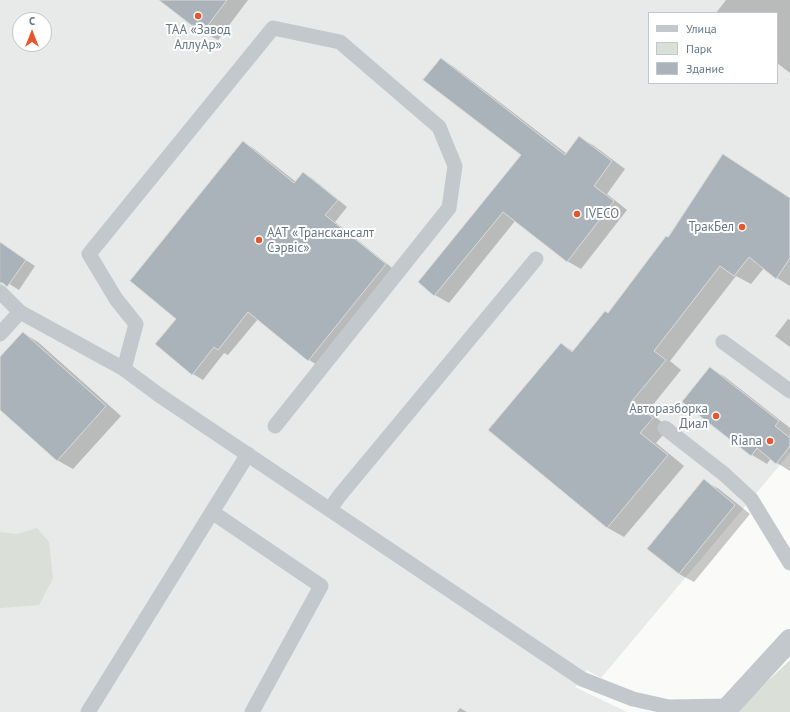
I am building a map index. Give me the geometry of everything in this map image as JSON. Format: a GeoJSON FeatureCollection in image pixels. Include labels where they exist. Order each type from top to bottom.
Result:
{"type":"FeatureCollection","features":[{"type":"Feature","properties":{"kind":"street"},"geometry":{"type":"LineString","coordinates":[[726,709],[790,640]]}},
{"type":"Feature","properties":{"kind":"lane"},"geometry":{"type":"LineString","coordinates":[[124,369],[136,324],[116,299],[89,254],[273,28],[340,42],[439,127],[455,166],[449,208],[275,426]]}},
{"type":"Feature","properties":{"kind":"lane"},"geometry":{"type":"LineString","coordinates":[[330,509],[536,259]]}},
{"type":"Feature","properties":{"kind":"lane"},"geometry":{"type":"LineString","coordinates":[[0,292],[20,312],[124,369],[159,395],[582,679],[633,699],[669,707],[726,709]]}},
{"type":"Feature","properties":{"kind":"lane"},"geometry":{"type":"LineString","coordinates":[[0,334],[20,312]]}},
{"type":"Feature","properties":{"kind":"lane"},"geometry":{"type":"LineString","coordinates":[[723,342],[790,391]]}},
{"type":"Feature","properties":{"kind":"lane"},"geometry":{"type":"LineString","coordinates":[[665,428],[724,474],[751,499],[790,564]]}},
{"type":"Feature","properties":{"kind":"lane"},"geometry":{"type":"LineString","coordinates":[[88,712],[248,454]]}},
{"type":"Feature","properties":{"kind":"lane"},"geometry":{"type":"LineString","coordinates":[[212,512],[321,586],[252,712]]}},
{"type":"Feature","properties":{"kind":"shaded area"},"geometry":{"type":"Polygon","coordinates":[[[0,0],[790,0],[790,453],[601,678],[587,670],[575,687],[627,712],[0,712],[0,0]]]}},
{"type":"Feature","properties":{"kind":"green space"},"geometry":{"type":"Polygon","coordinates":[[[37,528],[49,542],[53,578],[39,605],[0,608],[0,532],[17,534],[37,528]]]}},
{"type":"Feature","properties":{"kind":"green space"},"geometry":{"type":"Polygon","coordinates":[[[790,660],[790,712],[735,712],[790,660]]]}},
{"type":"Feature","properties":{"kind":"building","name":"ТАА «Завод АллуАр»"},"geometry":{"type":"Polygon","coordinates":[[[159,0],[227,0],[202,33],[159,0]]]}},
{"type":"Feature","properties":{"kind":"building"},"geometry":{"type":"Polygon","coordinates":[[[441,58],[565,155],[579,136],[612,161],[594,186],[614,201],[567,262],[503,212],[434,296],[418,282],[521,155],[423,80],[441,58]]]}},
{"type":"Feature","properties":{"kind":"building","name":"ААТ «Транскансалт Сэрвіс»"},"geometry":{"type":"Polygon","coordinates":[[[243,141],[294,183],[303,172],[338,200],[325,215],[386,264],[308,361],[248,312],[218,350],[214,347],[192,375],[155,344],[176,319],[130,281],[243,141]]]}},
{"type":"Feature","properties":{"kind":"building"},"geometry":{"type":"Polygon","coordinates":[[[723,154],[790,198],[790,258],[776,279],[749,257],[734,276],[720,266],[654,351],[666,360],[632,401],[653,418],[640,433],[668,455],[607,528],[488,430],[561,343],[572,352],[605,311],[608,313],[666,236],[668,237],[723,154]]]}},
{"type":"Feature","properties":{"kind":"building"},"geometry":{"type":"Polygon","coordinates":[[[0,242],[26,260],[7,287],[3,283],[0,283],[0,242]]]}},
{"type":"Feature","properties":{"kind":"building"},"geometry":{"type":"Polygon","coordinates":[[[23,332],[106,406],[57,461],[0,410],[0,357],[23,332]]]}},
{"type":"Feature","properties":{"kind":"building"},"geometry":{"type":"Polygon","coordinates":[[[710,367],[779,421],[775,426],[790,438],[790,446],[776,464],[757,448],[751,456],[682,402],[710,367]]]}},
{"type":"Feature","properties":{"kind":"building"},"geometry":{"type":"Polygon","coordinates":[[[704,479],[735,505],[679,574],[647,549],[704,479]]]}},
{"type":"Feature","properties":{"kind":"place","name":"ТАА «Завод АллуАр»"},"geometry":{"type":"Point","coordinates":[198,16]}},
{"type":"Feature","properties":{"kind":"place","name":"IVECO"},"geometry":{"type":"Point","coordinates":[577,214]}},
{"type":"Feature","properties":{"kind":"place","name":"ТракБел"},"geometry":{"type":"Point","coordinates":[742,227]}},
{"type":"Feature","properties":{"kind":"place","name":"ААТ «Транскансалт Сэрвіс»"},"geometry":{"type":"Point","coordinates":[259,240]}},
{"type":"Feature","properties":{"kind":"place","name":"Авторазборка Диал"},"geometry":{"type":"Point","coordinates":[716,416]}},
{"type":"Feature","properties":{"kind":"place","name":"Riana"},"geometry":{"type":"Point","coordinates":[770,441]}}]}
